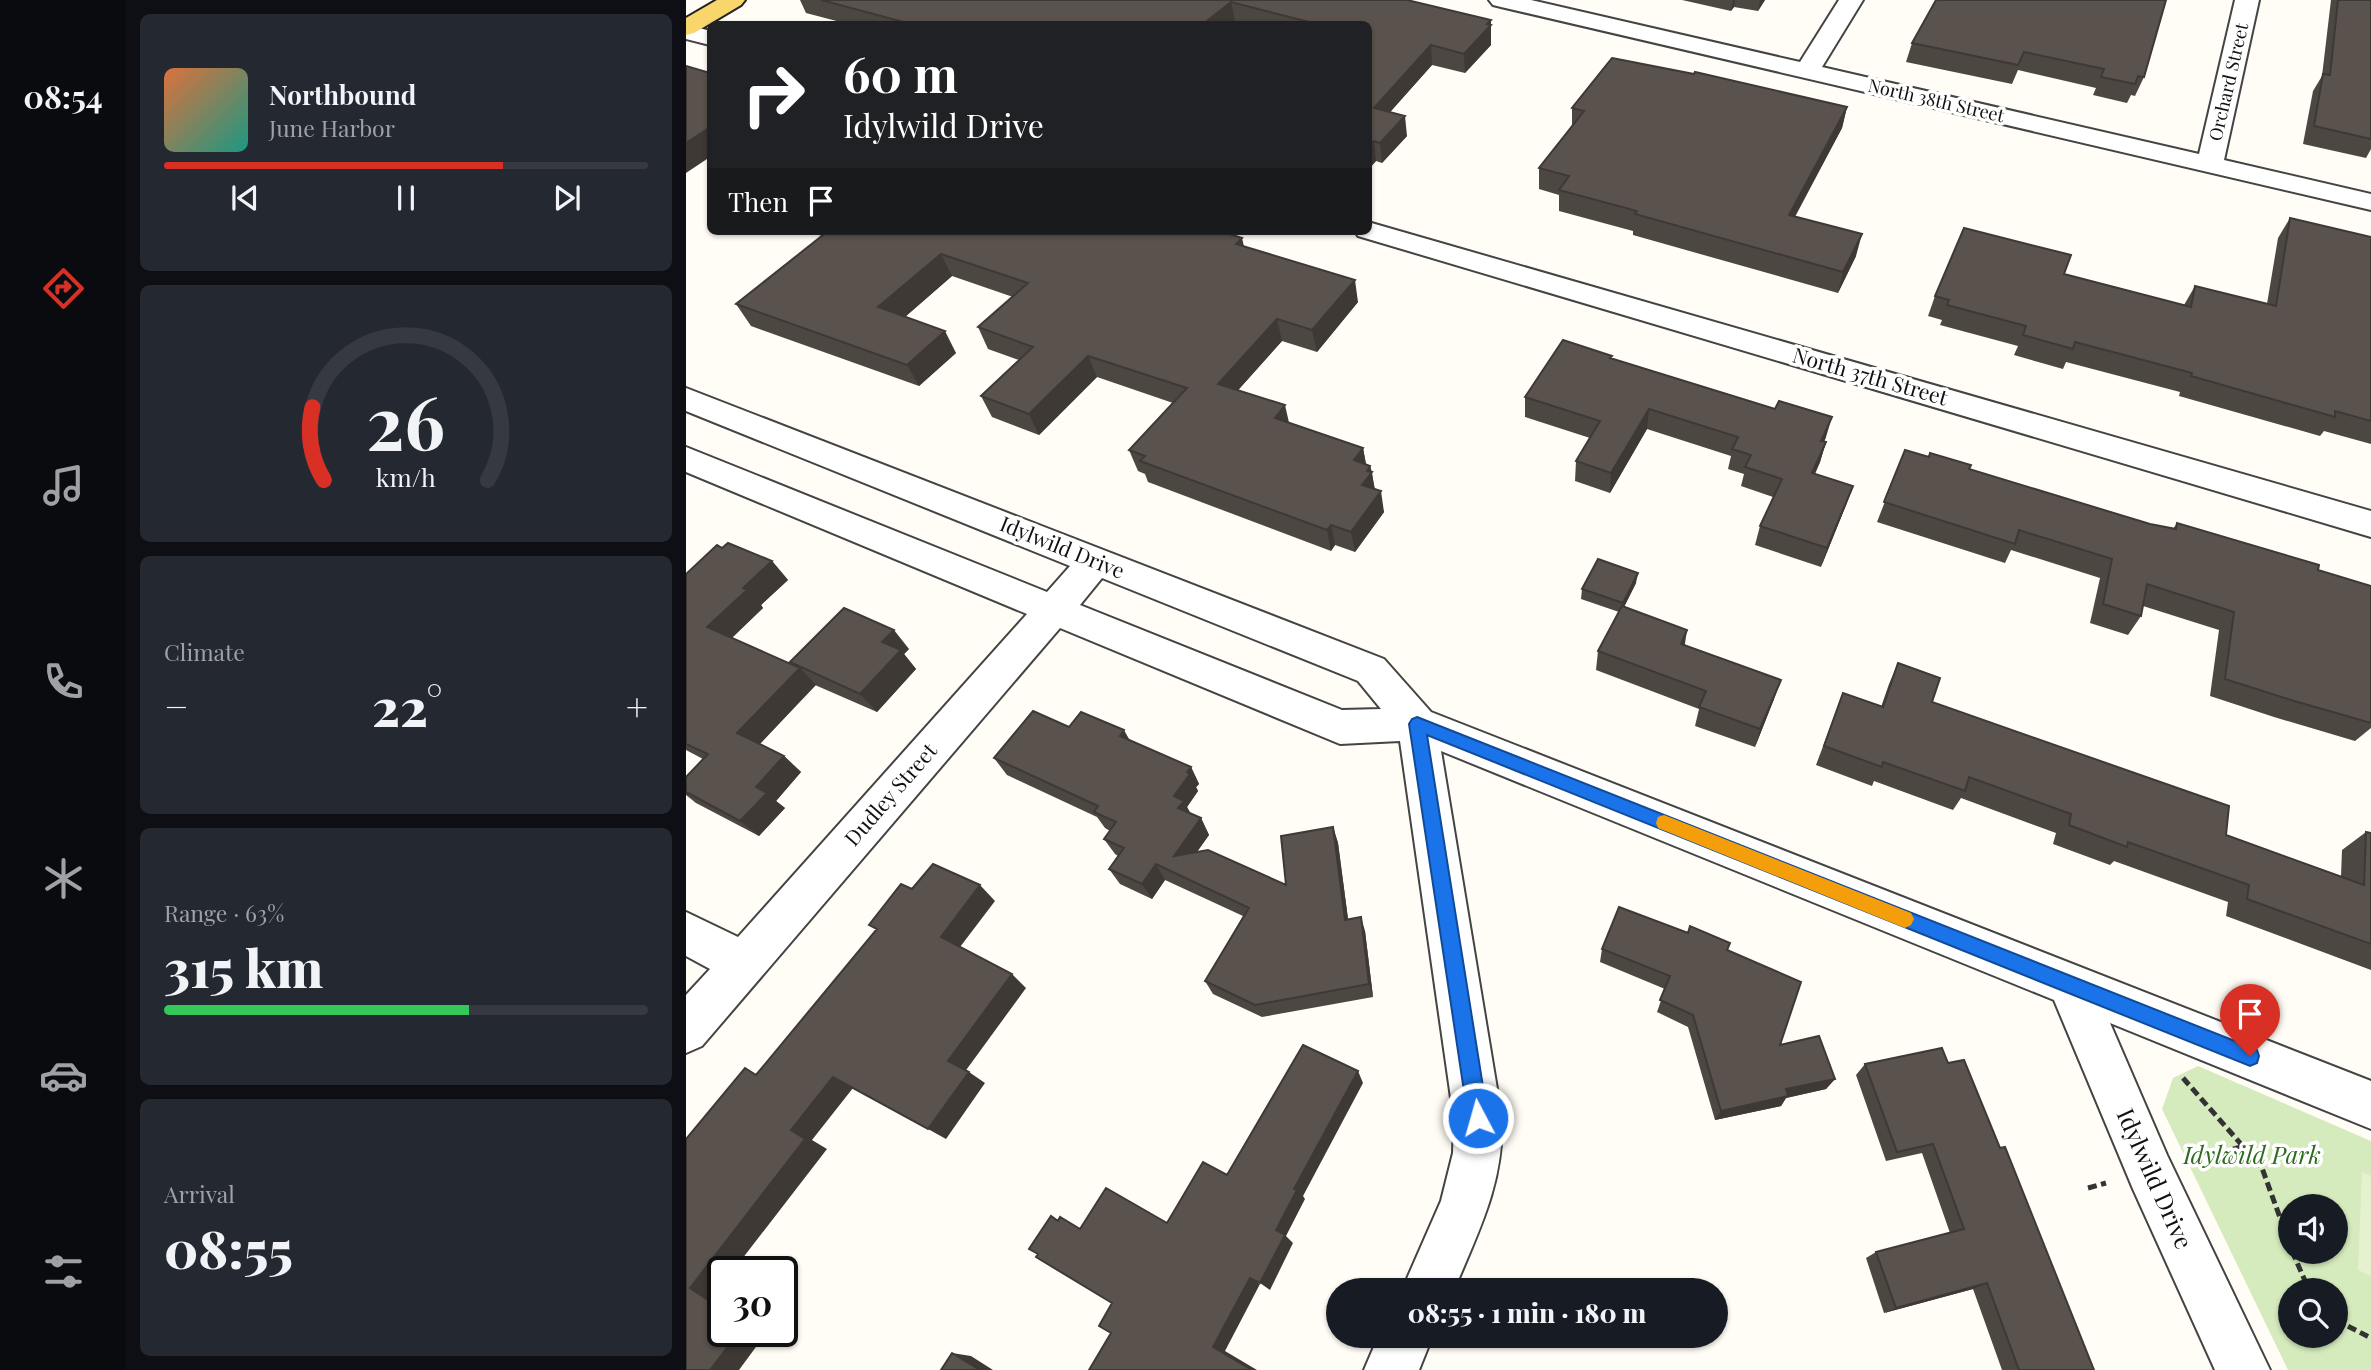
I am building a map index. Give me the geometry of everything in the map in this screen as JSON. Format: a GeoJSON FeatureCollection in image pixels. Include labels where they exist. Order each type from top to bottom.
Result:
{"type":"FeatureCollection","features":[{"type":"Feature","properties":{"kind":"main road"},"geometry":{"type":"LineString","coordinates":[[686,29],[733,0]]}},
{"type":"Feature","properties":{"kind":"street","name":"North 38th Street"},"geometry":{"type":"LineString","coordinates":[[1501,0],[2371,202]]}},
{"type":"Feature","properties":{"kind":"street"},"geometry":{"type":"LineString","coordinates":[[1807,71],[1851,0]]}},
{"type":"Feature","properties":{"kind":"street","name":"Orchard Street"},"geometry":{"type":"LineString","coordinates":[[2210,165],[2247,0]]}},
{"type":"Feature","properties":{"kind":"street"},"geometry":{"type":"LineString","coordinates":[[686,29],[707,37]]}},
{"type":"Feature","properties":{"kind":"street","name":"North 37th Street"},"geometry":{"type":"LineString","coordinates":[[1372,231],[2371,524]]}},
{"type":"Feature","properties":{"kind":"street","name":"Idylwild Drive"},"geometry":{"type":"LineString","coordinates":[[686,399],[1371,670],[1417,724]]}},
{"type":"Feature","properties":{"kind":"street","name":"Idylwild Drive"},"geometry":{"type":"LineString","coordinates":[[686,458],[1340,727],[1417,724],[2371,1105]]}},
{"type":"Feature","properties":{"kind":"street","name":"Dudley Street"},"geometry":{"type":"LineString","coordinates":[[686,1030],[1096,561]]}},
{"type":"Feature","properties":{"kind":"street"},"geometry":{"type":"LineString","coordinates":[[1417,724],[1478,1118],[1478,1153],[1465,1204],[1433,1278]]}},
{"type":"Feature","properties":{"kind":"street"},"geometry":{"type":"LineString","coordinates":[[686,933],[744,964]]}},
{"type":"Feature","properties":{"kind":"street","name":"Idylwild Drive"},"geometry":{"type":"LineString","coordinates":[[2070,985],[2150,1172],[2243,1370]]}},
{"type":"Feature","properties":{"kind":"street"},"geometry":{"type":"LineString","coordinates":[[1391,1370],[1401,1348]]}},
{"type":"Feature","properties":{"kind":"path"},"geometry":{"type":"LineString","coordinates":[[2175,1069],[2262,1168],[2278,1213]]}},
{"type":"Feature","properties":{"kind":"path"},"geometry":{"type":"LineString","coordinates":[[2182,1163],[2244,1146]]}},
{"type":"Feature","properties":{"kind":"path"},"geometry":{"type":"LineString","coordinates":[[2088,1188],[2111,1182]]}},
{"type":"Feature","properties":{"kind":"path"},"geometry":{"type":"LineString","coordinates":[[2348,1326],[2371,1338]]}},
{"type":"Feature","properties":{"kind":"green space","name":"Idylwild Park"},"geometry":{"type":"Polygon","coordinates":[[[2198,1066],[2371,1141],[2371,1370],[2288,1370],[2162,1109],[2173,1078],[2198,1066]]]}},
{"type":"Feature","properties":{"kind":"green space"},"geometry":{"type":"Polygon","coordinates":[[[2362,1172],[2371,1176],[2371,1276],[2358,1270],[2362,1172]]]}},
{"type":"Feature","properties":{"kind":"building"},"geometry":{"type":"Polygon","coordinates":[[[821,0],[1407,0],[1491,20],[1487,24],[1491,25],[1464,54],[1431,45],[1374,108],[1405,116],[1380,143],[1372,143],[1372,21],[1305,21],[1231,2],[1207,21],[900,21],[821,0]]]}},
{"type":"Feature","properties":{"kind":"building"},"geometry":{"type":"Polygon","coordinates":[[[1936,0],[2166,0],[2144,77],[2138,76],[2135,84],[2101,77],[2104,69],[2024,52],[2018,65],[1912,43],[1936,0]]]}},
{"type":"Feature","properties":{"kind":"building"},"geometry":{"type":"Polygon","coordinates":[[[2338,0],[2371,0],[2371,139],[2314,126],[2323,74],[2330,75],[2338,0]]]}},
{"type":"Feature","properties":{"kind":"building"},"geometry":{"type":"Polygon","coordinates":[[[1612,58],[1694,74],[1695,72],[1847,107],[1789,215],[1862,234],[1843,272],[1559,190],[1569,176],[1539,168],[1584,111],[1572,108],[1612,58]]]}},
{"type":"Feature","properties":{"kind":"building"},"geometry":{"type":"Polygon","coordinates":[[[686,66],[707,72],[707,129],[686,143],[686,66]]]}},
{"type":"Feature","properties":{"kind":"building"},"geometry":{"type":"Polygon","coordinates":[[[2290,218],[2371,237],[2371,421],[2335,411],[2335,417],[2191,376],[2192,373],[2075,342],[2073,349],[2023,335],[2026,326],[1947,305],[1949,300],[1935,296],[1964,228],[2071,255],[2064,274],[2191,307],[2195,286],[2276,306],[2290,218]]]}},
{"type":"Feature","properties":{"kind":"building"},"geometry":{"type":"Polygon","coordinates":[[[823,235],[1233,235],[1242,238],[1236,244],[1355,280],[1312,330],[1277,319],[1218,384],[1285,405],[1275,418],[1363,448],[1354,460],[1370,466],[1367,471],[1372,472],[1362,485],[1381,491],[1351,532],[1331,525],[1327,530],[1140,461],[1145,456],[1129,450],[1187,388],[1088,356],[1029,414],[981,396],[1033,347],[978,327],[1028,283],[941,254],[878,307],[945,331],[907,365],[736,304],[823,235]]]}},
{"type":"Feature","properties":{"kind":"building"},"geometry":{"type":"Polygon","coordinates":[[[1563,340],[1612,356],[1610,358],[1775,409],[1779,401],[1832,417],[1821,441],[1826,442],[1812,473],[1853,486],[1827,548],[1760,526],[1782,479],[1745,467],[1751,455],[1732,449],[1738,437],[1649,409],[1611,473],[1576,461],[1600,421],[1525,397],[1563,340]]]}},
{"type":"Feature","properties":{"kind":"building"},"geometry":{"type":"Polygon","coordinates":[[[1905,450],[1929,457],[1930,453],[1971,465],[1969,469],[2150,524],[2176,529],[2177,523],[2319,565],[2318,570],[2371,586],[2371,723],[2225,679],[2234,612],[2147,584],[2141,616],[2103,604],[2112,559],[2019,530],[2015,544],[1884,502],[1905,450]]]}},
{"type":"Feature","properties":{"kind":"building"},"geometry":{"type":"Polygon","coordinates":[[[728,543],[772,561],[743,588],[747,590],[707,627],[800,668],[737,733],[784,756],[756,787],[767,793],[740,821],[686,792],[686,777],[708,754],[686,744],[686,574],[717,545],[722,548],[728,543]]]}},
{"type":"Feature","properties":{"kind":"building"},"geometry":{"type":"Polygon","coordinates":[[[1598,559],[1638,573],[1623,603],[1582,589],[1598,559]]]}},
{"type":"Feature","properties":{"kind":"building"},"geometry":{"type":"Polygon","coordinates":[[[1622,606],[1687,630],[1681,644],[1781,680],[1760,729],[1699,707],[1706,691],[1598,651],[1622,606]]]}},
{"type":"Feature","properties":{"kind":"building"},"geometry":{"type":"Polygon","coordinates":[[[844,608],[894,630],[882,642],[901,650],[860,694],[790,662],[844,608]]]}},
{"type":"Feature","properties":{"kind":"building"},"geometry":{"type":"Polygon","coordinates":[[[1898,663],[1940,678],[1932,702],[2229,806],[2226,835],[2364,885],[2366,832],[2371,833],[2371,944],[2247,899],[2249,885],[2128,842],[2127,847],[2069,825],[2071,814],[1969,777],[1965,791],[1883,762],[1882,767],[1824,746],[1843,693],[1883,707],[1898,663]]]}},
{"type":"Feature","properties":{"kind":"building"},"geometry":{"type":"Polygon","coordinates":[[[1033,711],[1069,727],[1081,712],[1124,730],[1120,736],[1191,767],[1187,772],[1190,774],[1174,796],[1184,801],[1178,808],[1201,818],[1174,856],[1208,850],[1286,885],[1281,836],[1333,827],[1345,920],[1361,917],[1369,984],[1255,1005],[1205,981],[1249,908],[1156,864],[1142,884],[1109,869],[1124,848],[1104,839],[1116,822],[1094,812],[1098,806],[994,758],[1033,711]]]}},
{"type":"Feature","properties":{"kind":"building"},"geometry":{"type":"Polygon","coordinates":[[[933,864],[980,885],[941,937],[1012,974],[948,1061],[969,1072],[928,1129],[833,1077],[791,1130],[805,1139],[715,1256],[707,1256],[707,1266],[690,1288],[707,1299],[707,1347],[728,1347],[710,1370],[686,1370],[686,1139],[745,1068],[756,1075],[877,929],[869,925],[901,884],[912,889],[933,864]]]}},
{"type":"Feature","properties":{"kind":"building"},"geometry":{"type":"Polygon","coordinates":[[[1619,907],[1688,933],[1690,926],[1730,943],[1727,950],[1801,982],[1780,1045],[1819,1036],[1835,1079],[1786,1089],[1788,1096],[1721,1111],[1693,1015],[1660,1000],[1670,976],[1602,949],[1619,907]]]}},
{"type":"Feature","properties":{"kind":"building"},"geometry":{"type":"Polygon","coordinates":[[[1303,1045],[1358,1071],[1294,1189],[1297,1190],[1276,1230],[1285,1235],[1260,1283],[1250,1278],[1213,1347],[1252,1370],[1089,1370],[1111,1333],[1099,1326],[1112,1303],[1036,1257],[1038,1254],[1029,1249],[1051,1216],[1058,1221],[1060,1217],[1080,1229],[1106,1188],[1167,1223],[1203,1162],[1227,1175],[1303,1045]]]}},
{"type":"Feature","properties":{"kind":"building"},"geometry":{"type":"Polygon","coordinates":[[[1942,1048],[1948,1063],[1964,1060],[2000,1148],[2005,1147],[2094,1370],[2019,1370],[1987,1283],[1896,1308],[1876,1252],[1964,1229],[1933,1144],[1897,1152],[1865,1064],[1942,1048]]]}},
{"type":"Feature","properties":{"kind":"building"},"geometry":{"type":"Polygon","coordinates":[[[952,1353],[980,1370],[941,1370],[952,1353]]]}},
{"type":"Feature","properties":{"kind":"slow traffic"},"geometry":{"type":"LineString","coordinates":[[1664,823],[1905,919]]}},
{"type":"Feature","properties":{"kind":"route"},"geometry":{"type":"LineString","coordinates":[[1478,1118],[1417,724],[2250,1056]]}}]}
